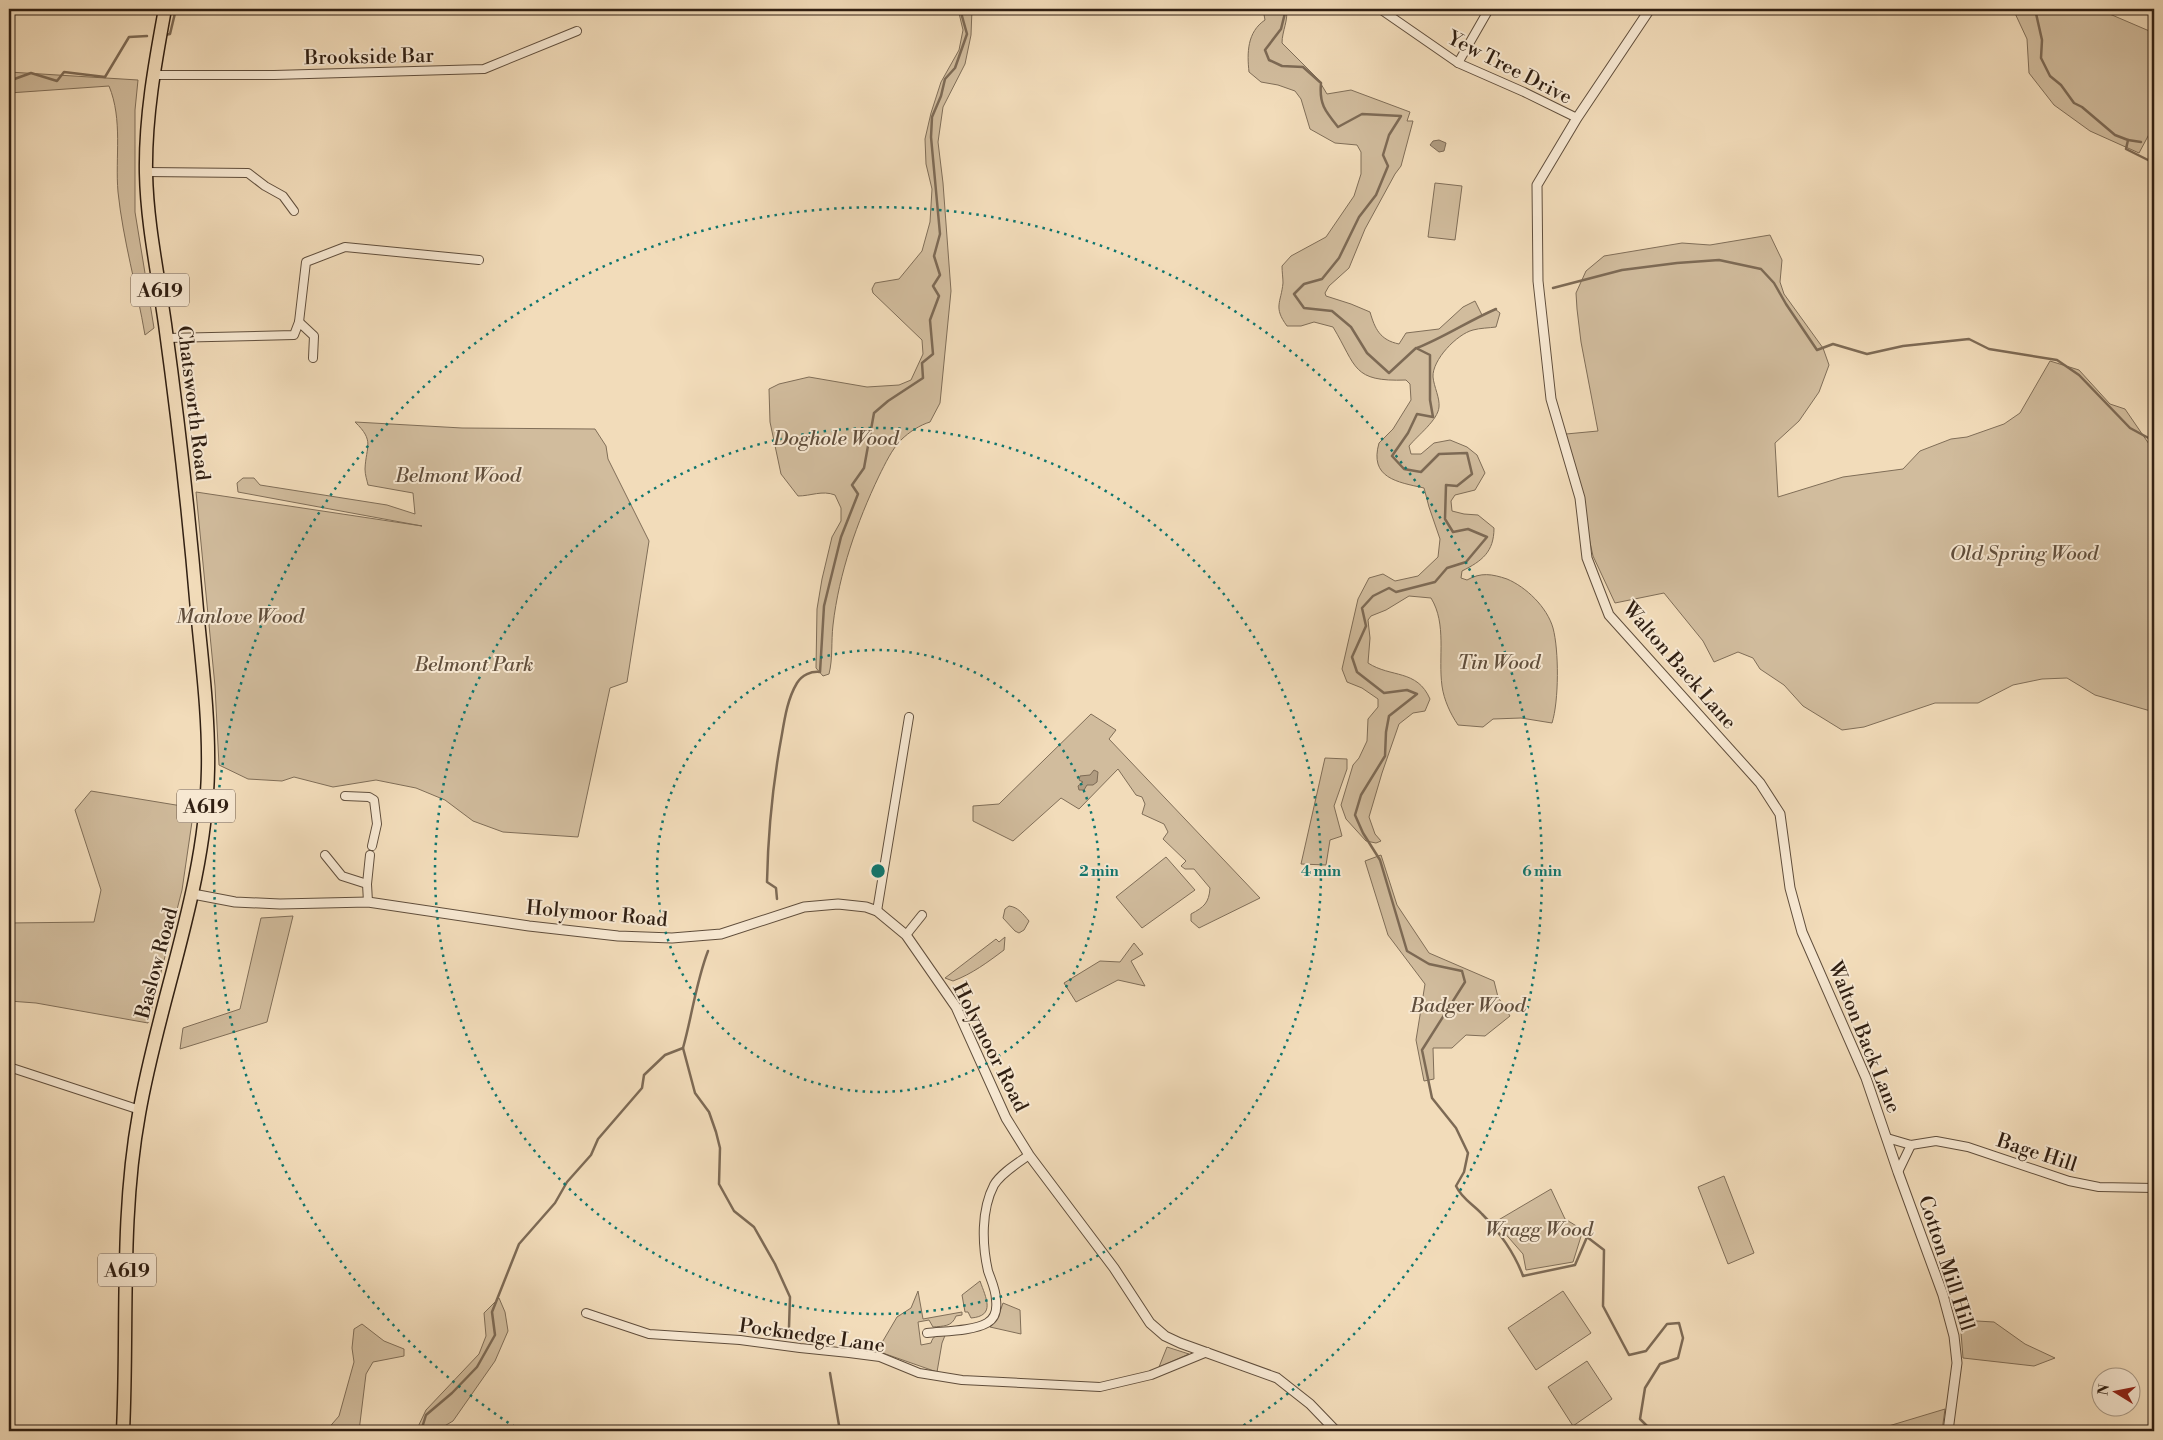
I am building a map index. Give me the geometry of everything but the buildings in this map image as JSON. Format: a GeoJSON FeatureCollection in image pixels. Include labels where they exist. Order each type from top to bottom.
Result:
{"type":"FeatureCollection","features":[{"type":"Feature","properties":{"kind":"highway","name":"Chatsworth Road"},"geometry":{"type":"LineString","coordinates":[[165,9],[149,107],[146,172],[148,211],[167,338],[188,504]]}},
{"type":"Feature","properties":{"kind":"highway","name":"Baslow Road"},"geometry":{"type":"LineString","coordinates":[[123,1431],[130,1174],[140,1110],[163,1005],[193,894],[204,830],[208,768],[207,717],[188,504]]}},
{"type":"Feature","properties":{"kind":"street","name":"Yew Tree Drive"},"geometry":{"type":"LineString","coordinates":[[1380,9],[1458,63],[1577,118]]}},
{"type":"Feature","properties":{"kind":"street"},"geometry":{"type":"LineString","coordinates":[[1458,63],[1489,9]]}},
{"type":"Feature","properties":{"kind":"street","name":"Walton Back Lane"},"geometry":{"type":"LineString","coordinates":[[1650,9],[1577,118],[1537,184],[1538,281],[1552,399],[1580,498],[1587,558],[1609,614],[1760,783],[1780,814],[1790,888],[1800,925],[1860,1064],[1887,1138]]}},
{"type":"Feature","properties":{"kind":"street","name":"Brookside Bar"},"geometry":{"type":"LineString","coordinates":[[154,75],[484,70],[577,32]]}},
{"type":"Feature","properties":{"kind":"street"},"geometry":{"type":"LineString","coordinates":[[146,172],[248,173],[264,186],[283,196],[294,211]]}},
{"type":"Feature","properties":{"kind":"street"},"geometry":{"type":"LineString","coordinates":[[167,338],[294,335],[298,322],[306,262],[345,247],[479,260]]}},
{"type":"Feature","properties":{"kind":"street"},"geometry":{"type":"LineString","coordinates":[[298,322],[314,336],[313,358]]}},
{"type":"Feature","properties":{"kind":"street"},"geometry":{"type":"LineString","coordinates":[[877,911],[909,717]]}},
{"type":"Feature","properties":{"kind":"street"},"geometry":{"type":"LineString","coordinates":[[345,796],[369,797],[374,800],[377,824],[372,846]]}},
{"type":"Feature","properties":{"kind":"street"},"geometry":{"type":"LineString","coordinates":[[325,855],[342,876],[367,884]]}},
{"type":"Feature","properties":{"kind":"street"},"geometry":{"type":"LineString","coordinates":[[368,902],[367,884],[370,855]]}},
{"type":"Feature","properties":{"kind":"street","name":"Holymoor Road"},"geometry":{"type":"LineString","coordinates":[[193,894],[235,902],[280,904],[368,902],[529,926],[618,936],[672,938],[721,934],[804,907],[838,904],[866,907],[877,911],[906,935],[956,1007],[1006,1118],[1029,1155],[1114,1268],[1150,1323],[1165,1336],[1180,1343],[1277,1378],[1310,1404],[1336,1431]]}},
{"type":"Feature","properties":{"kind":"street"},"geometry":{"type":"LineString","coordinates":[[906,935],[922,915]]}},
{"type":"Feature","properties":{"kind":"street"},"geometry":{"type":"LineString","coordinates":[[9,1067],[36,1078],[140,1110]]}},
{"type":"Feature","properties":{"kind":"street","name":"Bage Hill"},"geometry":{"type":"LineString","coordinates":[[1887,1138],[1911,1145],[1936,1141],[1968,1147],[2069,1181],[2099,1187],[2154,1188]]}},
{"type":"Feature","properties":{"kind":"street","name":"Cotton Mill Hill"},"geometry":{"type":"LineString","coordinates":[[1887,1138],[1943,1295],[1954,1336],[1957,1363],[1948,1431]]}},
{"type":"Feature","properties":{"kind":"street"},"geometry":{"type":"LineString","coordinates":[[1898,1172],[1911,1145]]}},
{"type":"Feature","properties":{"kind":"street"},"geometry":{"type":"LineString","coordinates":[[927,1334],[976,1327],[988,1323],[996,1313],[996,1298],[988,1269],[985,1248],[984,1226],[987,1203],[995,1183],[1029,1155]]}},
{"type":"Feature","properties":{"kind":"street","name":"Pocknedge Lane"},"geometry":{"type":"LineString","coordinates":[[586,1313],[649,1334],[740,1340],[880,1357],[919,1373],[962,1380],[1100,1387],[1151,1375],[1207,1352]]}},
{"type":"Feature","properties":{"kind":"green space","name":"Doghole Wood"},"geometry":{"type":"Polygon","coordinates":[[[958,9],[972,9],[971,35],[965,64],[943,107],[938,142],[951,291],[940,403],[930,422],[911,432],[898,444],[886,462],[871,493],[844,567],[833,625],[829,674],[823,676],[816,668],[817,609],[832,537],[841,521],[841,508],[835,495],[821,493],[798,496],[781,474],[770,422],[769,389],[779,384],[809,377],[867,387],[899,385],[911,380],[923,354],[922,340],[873,293],[872,289],[875,283],[899,279],[922,251],[930,222],[932,189],[926,164],[925,139],[941,82],[959,50],[963,30],[958,9]]]}},
{"type":"Feature","properties":{"kind":"green space","name":"Tin Wood"},"geometry":{"type":"Polygon","coordinates":[[[1263,9],[1286,9],[1287,17],[1282,43],[1318,79],[1327,94],[1351,90],[1410,112],[1407,121],[1413,121],[1401,166],[1365,229],[1349,268],[1329,286],[1325,293],[1326,296],[1370,312],[1379,333],[1387,340],[1399,344],[1406,333],[1439,329],[1463,307],[1475,301],[1482,315],[1495,309],[1500,313],[1496,327],[1467,332],[1453,342],[1441,356],[1434,370],[1433,377],[1439,400],[1438,412],[1409,446],[1411,454],[1421,454],[1434,443],[1450,440],[1467,447],[1477,455],[1485,473],[1475,490],[1455,495],[1451,501],[1452,511],[1478,515],[1494,528],[1493,536],[1486,555],[1462,571],[1461,578],[1467,580],[1477,576],[1491,575],[1507,579],[1521,587],[1541,605],[1550,620],[1555,637],[1557,689],[1552,723],[1521,718],[1493,719],[1483,727],[1458,725],[1452,716],[1443,691],[1439,619],[1431,598],[1409,596],[1386,610],[1371,616],[1368,620],[1370,638],[1368,663],[1377,668],[1411,678],[1425,689],[1430,699],[1425,711],[1413,713],[1399,724],[1369,817],[1375,834],[1381,841],[1376,843],[1366,841],[1346,819],[1341,805],[1353,765],[1359,758],[1367,741],[1368,719],[1378,707],[1378,699],[1362,688],[1347,682],[1342,669],[1358,599],[1369,578],[1383,574],[1395,581],[1418,576],[1438,557],[1440,539],[1424,488],[1395,480],[1382,471],[1378,464],[1379,443],[1393,429],[1411,400],[1410,384],[1406,380],[1388,380],[1366,375],[1352,362],[1333,327],[1314,322],[1301,326],[1287,326],[1280,314],[1279,305],[1283,283],[1282,266],[1291,256],[1326,237],[1354,196],[1361,174],[1361,152],[1357,145],[1335,143],[1310,129],[1301,99],[1295,91],[1261,82],[1249,72],[1248,50],[1255,31],[1265,20],[1263,9]]]}},
{"type":"Feature","properties":{"kind":"green space"},"geometry":{"type":"Polygon","coordinates":[[[2013,9],[2098,9],[2154,33],[2154,125],[2139,153],[2090,131],[2054,105],[2029,73],[2027,39],[2013,9]]]}},
{"type":"Feature","properties":{"kind":"green space"},"geometry":{"type":"Polygon","coordinates":[[[9,72],[138,80],[135,110],[135,212],[154,328],[145,335],[120,210],[117,179],[118,139],[116,112],[109,86],[9,93],[9,72]]]}},
{"type":"Feature","properties":{"kind":"green space"},"geometry":{"type":"Polygon","coordinates":[[[1435,183],[1462,186],[1455,240],[1428,237],[1435,183]]]}},
{"type":"Feature","properties":{"kind":"green space","name":"Old Spring Wood"},"geometry":{"type":"Polygon","coordinates":[[[1770,235],[1782,260],[1780,282],[1784,294],[1823,348],[1829,365],[1819,392],[1799,421],[1775,443],[1778,497],[1843,477],[1903,469],[1920,451],[1951,439],[1967,437],[2004,424],[2020,413],[2050,361],[2079,370],[2110,404],[2125,409],[2149,444],[2154,444],[2154,712],[2095,695],[2067,678],[2042,679],[2013,685],[1978,703],[1935,703],[1864,727],[1842,730],[1803,706],[1784,685],[1760,669],[1753,658],[1738,652],[1714,662],[1703,641],[1664,593],[1615,603],[1593,556],[1566,434],[1598,431],[1581,342],[1576,293],[1586,271],[1604,256],[1682,243],[1710,245],[1770,235]]]}},
{"type":"Feature","properties":{"kind":"green space","name":"Belmont Park"},"geometry":{"type":"Polygon","coordinates":[[[355,422],[462,428],[595,429],[606,446],[608,459],[649,541],[627,682],[610,688],[578,837],[503,832],[473,821],[445,800],[416,788],[376,780],[333,787],[294,777],[282,781],[248,779],[219,765],[215,686],[196,492],[422,526],[238,492],[237,483],[243,478],[254,478],[260,485],[387,505],[415,514],[413,493],[368,485],[365,469],[368,449],[367,439],[355,422]]]}},
{"type":"Feature","properties":{"kind":"green space"},"geometry":{"type":"Polygon","coordinates":[[[1091,714],[1116,730],[1109,739],[1260,898],[1199,928],[1191,921],[1191,914],[1202,907],[1207,901],[1210,888],[1194,869],[1185,869],[1181,866],[1186,861],[1163,839],[1168,832],[1164,824],[1142,814],[1145,804],[1142,797],[1136,795],[1118,769],[1079,809],[1061,798],[1013,841],[973,821],[973,806],[999,804],[1091,714]]]}},
{"type":"Feature","properties":{"kind":"green space"},"geometry":{"type":"Polygon","coordinates":[[[1325,758],[1347,759],[1347,769],[1334,806],[1342,836],[1330,840],[1326,865],[1301,864],[1325,758]]]}},
{"type":"Feature","properties":{"kind":"green space"},"geometry":{"type":"Polygon","coordinates":[[[91,791],[194,808],[182,890],[148,1023],[36,1003],[9,1001],[9,923],[94,922],[101,890],[75,810],[91,791]]]}},
{"type":"Feature","properties":{"kind":"green space","name":"Badger Wood"},"geometry":{"type":"Polygon","coordinates":[[[1381,855],[1397,905],[1429,953],[1494,981],[1498,997],[1510,1016],[1485,1036],[1466,1035],[1452,1048],[1433,1048],[1434,1079],[1424,1081],[1416,1040],[1425,984],[1388,935],[1365,861],[1381,855]]]}},
{"type":"Feature","properties":{"kind":"green space"},"geometry":{"type":"Polygon","coordinates":[[[1166,857],[1195,890],[1142,928],[1116,897],[1166,857]]]}},
{"type":"Feature","properties":{"kind":"green space"},"geometry":{"type":"Polygon","coordinates":[[[1009,906],[1018,909],[1029,921],[1024,930],[1019,933],[1003,918],[1005,909],[1009,906]]]}},
{"type":"Feature","properties":{"kind":"green space"},"geometry":{"type":"Polygon","coordinates":[[[293,916],[267,1022],[180,1049],[183,1028],[240,1009],[261,918],[293,916]]]}},
{"type":"Feature","properties":{"kind":"green space"},"geometry":{"type":"Polygon","coordinates":[[[1005,937],[1004,950],[986,963],[953,981],[945,978],[996,939],[999,942],[1005,937]]]}},
{"type":"Feature","properties":{"kind":"green space"},"geometry":{"type":"Polygon","coordinates":[[[1134,943],[1143,954],[1131,961],[1145,986],[1118,980],[1076,1002],[1064,983],[1100,961],[1120,962],[1134,943]]]}},
{"type":"Feature","properties":{"kind":"green space"},"geometry":{"type":"Polygon","coordinates":[[[1724,1176],[1754,1253],[1728,1264],[1698,1187],[1724,1176]]]}},
{"type":"Feature","properties":{"kind":"green space","name":"Wragg Wood"},"geometry":{"type":"Polygon","coordinates":[[[1551,1189],[1565,1219],[1583,1230],[1573,1262],[1526,1270],[1523,1254],[1495,1222],[1551,1189]]]}},
{"type":"Feature","properties":{"kind":"green space"},"geometry":{"type":"Polygon","coordinates":[[[980,1281],[986,1300],[986,1310],[979,1317],[971,1318],[968,1312],[965,1312],[962,1295],[980,1281]]]}},
{"type":"Feature","properties":{"kind":"green space"},"geometry":{"type":"Polygon","coordinates":[[[918,1291],[923,1319],[962,1312],[962,1315],[956,1316],[950,1324],[944,1326],[933,1327],[929,1320],[918,1322],[921,1345],[931,1343],[938,1335],[946,1333],[942,1343],[937,1372],[877,1351],[897,1317],[911,1308],[918,1291]]]}},
{"type":"Feature","properties":{"kind":"green space"},"geometry":{"type":"Polygon","coordinates":[[[1563,1291],[1591,1333],[1536,1370],[1508,1328],[1563,1291]]]}},
{"type":"Feature","properties":{"kind":"green space"},"geometry":{"type":"Polygon","coordinates":[[[499,1298],[505,1312],[508,1331],[495,1361],[453,1421],[436,1431],[416,1431],[426,1410],[479,1354],[486,1336],[484,1313],[499,1298]]]}},
{"type":"Feature","properties":{"kind":"green space"},"geometry":{"type":"Polygon","coordinates":[[[1003,1303],[1020,1310],[1021,1334],[990,1327],[998,1317],[1003,1303]]]}},
{"type":"Feature","properties":{"kind":"green space"},"geometry":{"type":"Polygon","coordinates":[[[1960,1320],[1994,1322],[2025,1344],[2055,1358],[2034,1366],[1963,1358],[1960,1320]]]}},
{"type":"Feature","properties":{"kind":"green space"},"geometry":{"type":"Polygon","coordinates":[[[362,1324],[384,1341],[404,1349],[404,1356],[373,1362],[366,1374],[359,1431],[326,1431],[339,1416],[354,1362],[352,1348],[354,1329],[362,1324]]]}},
{"type":"Feature","properties":{"kind":"green space"},"geometry":{"type":"Polygon","coordinates":[[[1167,1347],[1189,1354],[1159,1367],[1167,1347]]]}},
{"type":"Feature","properties":{"kind":"green space"},"geometry":{"type":"Polygon","coordinates":[[[1587,1361],[1612,1399],[1573,1426],[1548,1387],[1587,1361]]]}},
{"type":"Feature","properties":{"kind":"green space"},"geometry":{"type":"Polygon","coordinates":[[[1945,1409],[1942,1431],[1872,1431],[1945,1409]]]}},
{"type":"Feature","properties":{"kind":"shaded area"},"geometry":{"type":"Polygon","coordinates":[[[1439,140],[1446,143],[1444,151],[1439,152],[1430,145],[1433,141],[1439,140]]]}},
{"type":"Feature","properties":{"kind":"shaded area"},"geometry":{"type":"Polygon","coordinates":[[[1094,770],[1098,772],[1097,782],[1093,785],[1087,785],[1084,790],[1079,790],[1078,786],[1083,782],[1079,780],[1080,776],[1090,775],[1094,770]]]}},
{"type":"Feature","properties":{"kind":"waterway"},"geometry":{"type":"LineString","coordinates":[[165,35],[170,34],[176,9]]}},
{"type":"Feature","properties":{"kind":"waterway"},"geometry":{"type":"LineString","coordinates":[[777,899],[776,888],[767,882],[768,845],[776,770],[787,707],[799,680],[807,674],[820,672],[824,606],[841,537],[858,494],[852,485],[864,468],[874,413],[888,401],[923,378],[922,363],[933,354],[930,320],[939,296],[933,286],[940,275],[934,256],[940,234],[931,137],[932,117],[941,96],[945,79],[955,68],[967,34],[960,9]]}},
{"type":"Feature","properties":{"kind":"waterway"},"geometry":{"type":"LineString","coordinates":[[1286,9],[1281,29],[1265,50],[1269,60],[1282,66],[1303,67],[1321,83],[1322,102],[1338,127],[1362,114],[1401,116],[1389,135],[1383,155],[1388,166],[1376,195],[1359,217],[1339,258],[1322,279],[1304,284],[1294,294],[1304,308],[1332,311],[1351,327],[1367,353],[1389,373],[1416,348],[1430,355],[1430,400],[1433,417],[1417,414],[1408,433],[1392,456],[1404,469],[1421,472],[1439,454],[1467,453],[1472,474],[1457,486],[1446,485],[1445,519],[1453,532],[1468,529],[1487,537],[1466,562],[1447,568],[1435,582],[1396,592],[1389,588],[1373,596],[1362,608],[1366,626],[1352,657],[1357,672],[1384,693],[1407,690],[1417,694],[1389,716],[1385,756],[1361,795],[1355,815],[1363,833],[1380,860],[1407,951],[1429,964],[1462,971],[1465,982],[1422,1050],[1432,1098],[1456,1128],[1468,1153],[1464,1172],[1456,1186],[1458,1191],[1479,1210],[1500,1235],[1516,1259],[1523,1276],[1575,1265],[1587,1237],[1604,1250],[1603,1306],[1629,1355],[1646,1351],[1667,1324],[1679,1323],[1683,1338],[1678,1358],[1660,1364],[1645,1388],[1640,1419],[1652,1431]]}},
{"type":"Feature","properties":{"kind":"waterway"},"geometry":{"type":"LineString","coordinates":[[2035,9],[2042,40],[2041,58],[2050,76],[2061,85],[2074,103],[2082,107],[2115,135],[2128,140],[2126,149],[2154,163]]}},
{"type":"Feature","properties":{"kind":"waterway"},"geometry":{"type":"LineString","coordinates":[[9,81],[31,73],[57,81],[64,72],[105,77],[129,37],[147,36]]}},
{"type":"Feature","properties":{"kind":"waterway"},"geometry":{"type":"LineString","coordinates":[[2128,140],[2141,142]]}},
{"type":"Feature","properties":{"kind":"waterway"},"geometry":{"type":"LineString","coordinates":[[1553,288],[1622,270],[1677,263],[1719,260],[1761,269],[1774,283],[1817,350],[1833,344],[1867,354],[1903,346],[1969,339],[1989,349],[2057,360],[2079,375],[2130,428],[2154,441]]}},
{"type":"Feature","properties":{"kind":"waterway"},"geometry":{"type":"LineString","coordinates":[[1417,348],[1496,309]]}},
{"type":"Feature","properties":{"kind":"waterway"},"geometry":{"type":"LineString","coordinates":[[421,1431],[426,1415],[452,1393],[477,1367],[495,1335],[492,1312],[519,1244],[555,1203],[567,1182],[591,1155],[598,1139],[642,1088],[644,1075],[665,1055],[683,1048],[700,975],[708,951]]}},
{"type":"Feature","properties":{"kind":"waterway"},"geometry":{"type":"LineString","coordinates":[[683,1048],[695,1093],[709,1112],[716,1132],[720,1148],[719,1184],[734,1211],[754,1227],[775,1264],[790,1297],[789,1327]]}},
{"type":"Feature","properties":{"kind":"waterway"},"geometry":{"type":"LineString","coordinates":[[830,1373],[840,1431]]}},
{"type":"Feature","properties":{"kind":"park label","name":"Belmont Wood"},"geometry":{"type":"Point","coordinates":[458,475]}},
{"type":"Feature","properties":{"kind":"park label","name":"Manlove Wood"},"geometry":{"type":"Point","coordinates":[240,616]}}]}
